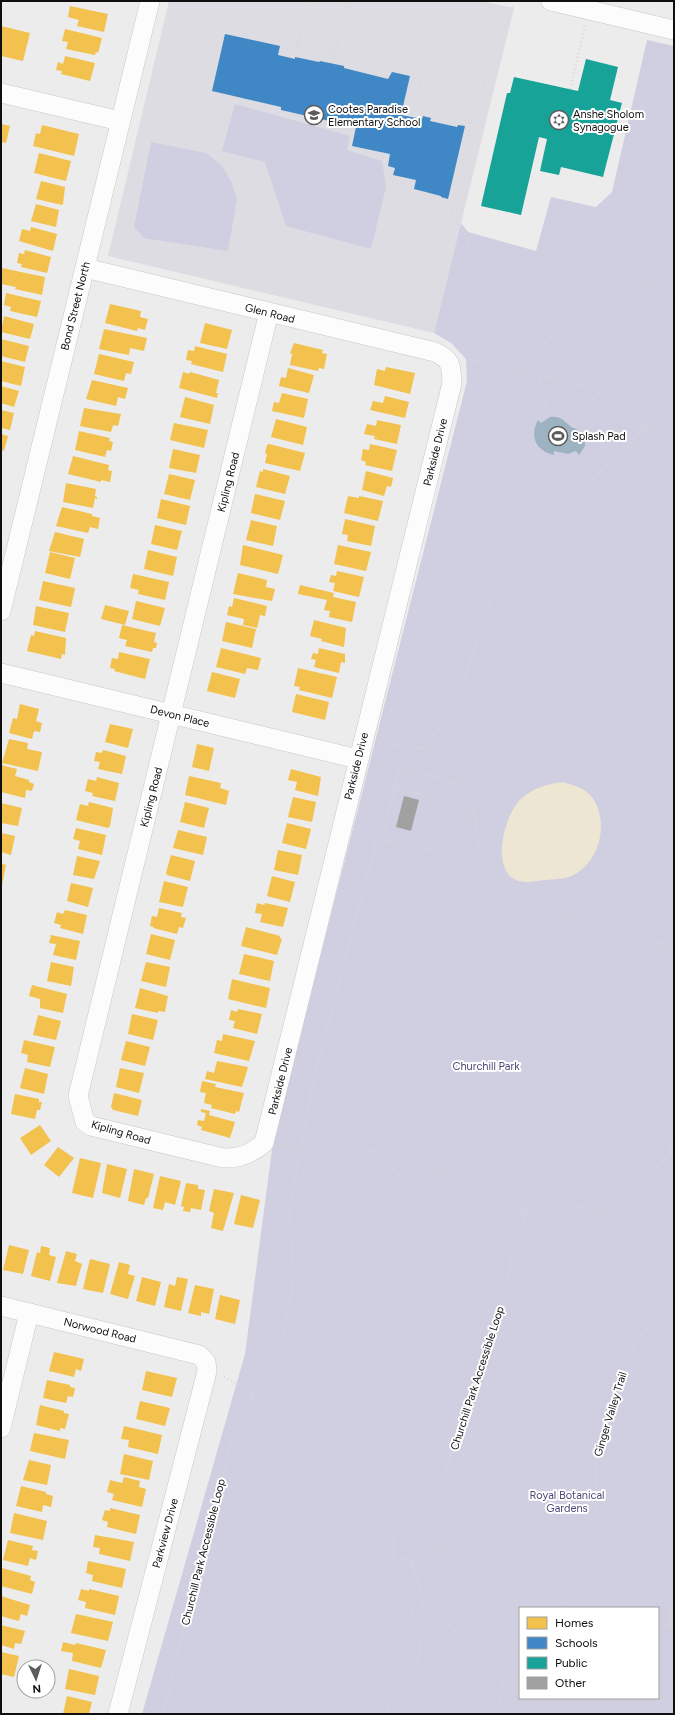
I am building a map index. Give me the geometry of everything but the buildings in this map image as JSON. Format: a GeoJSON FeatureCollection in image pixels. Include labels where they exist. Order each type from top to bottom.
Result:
{"type":"FeatureCollection","features":[{"type":"Feature","properties":{"kind":"street","name":"Bond Street North"},"geometry":{"type":"LineString","coordinates":[[1,611],[150,1]]}},
{"type":"Feature","properties":{"kind":"street"},"geometry":{"type":"LineString","coordinates":[[551,1],[674,30]]}},
{"type":"Feature","properties":{"kind":"street"},"geometry":{"type":"LineString","coordinates":[[1,92],[120,122]]}},
{"type":"Feature","properties":{"kind":"street","name":"Glen Road"},"geometry":{"type":"LineString","coordinates":[[85,268],[435,352],[445,357],[451,366]]}},
{"type":"Feature","properties":{"kind":"street","name":"Kipling Road"},"geometry":{"type":"LineString","coordinates":[[244,1156],[237,1158],[223,1158],[91,1126],[85,1122],[78,1096],[270,312]]}},
{"type":"Feature","properties":{"kind":"street","name":"Parkside Drive"},"geometry":{"type":"LineString","coordinates":[[244,1156],[264,1143],[363,738],[452,384],[451,366]]}},
{"type":"Feature","properties":{"kind":"street","name":"Devon Place"},"geometry":{"type":"LineString","coordinates":[[1,673],[358,759]]}},
{"type":"Feature","properties":{"kind":"street","name":"Norwood Road"},"geometry":{"type":"LineString","coordinates":[[1,1306],[203,1362]]}},
{"type":"Feature","properties":{"kind":"street"},"geometry":{"type":"LineString","coordinates":[[1,1428],[29,1313]]}},
{"type":"Feature","properties":{"kind":"street","name":"Parkview Drive"},"geometry":{"type":"LineString","coordinates":[[118,1714],[203,1362]]}},
{"type":"Feature","properties":{"kind":"path"},"geometry":{"type":"LineString","coordinates":[[296,53],[306,1]]}},
{"type":"Feature","properties":{"kind":"path"},"geometry":{"type":"LineString","coordinates":[[333,62],[347,1]]}},
{"type":"Feature","properties":{"kind":"path"},"geometry":{"type":"LineString","coordinates":[[469,250],[464,231],[457,223],[452,212],[471,123],[513,6]]}},
{"type":"Feature","properties":{"kind":"path"},"geometry":{"type":"LineString","coordinates":[[570,90],[586,23]]}},
{"type":"Feature","properties":{"kind":"path"},"geometry":{"type":"LineString","coordinates":[[297,47],[334,54],[415,74],[420,77],[422,97],[428,103],[471,123]]}},
{"type":"Feature","properties":{"kind":"path"},"geometry":{"type":"LineString","coordinates":[[521,370],[569,315],[631,284],[647,283],[662,288],[674,303]]}},
{"type":"Feature","properties":{"kind":"path"},"geometry":{"type":"LineString","coordinates":[[451,366],[467,358],[521,370],[600,391],[610,392],[674,355]]}},
{"type":"Feature","properties":{"kind":"path"},"geometry":{"type":"LineString","coordinates":[[540,376],[548,415]]}},
{"type":"Feature","properties":{"kind":"path"},"geometry":{"type":"LineString","coordinates":[[574,426],[600,391]]}},
{"type":"Feature","properties":{"kind":"path"},"geometry":{"type":"LineString","coordinates":[[610,392],[644,427]]}},
{"type":"Feature","properties":{"kind":"path"},"geometry":{"type":"LineString","coordinates":[[423,748],[441,724],[458,695],[490,604],[503,575],[515,558],[542,525],[644,427],[674,401]]}},
{"type":"Feature","properties":{"kind":"path"},"geometry":{"type":"LineString","coordinates":[[363,738],[397,746],[423,748],[446,763],[460,778],[470,794],[478,842],[485,865],[507,888],[523,900],[541,907],[658,943],[674,946]]}},
{"type":"Feature","properties":{"kind":"path"},"geometry":{"type":"LineString","coordinates":[[358,759],[453,782]]}},
{"type":"Feature","properties":{"kind":"path","name":"Churchill Park Accessible Loop"},"geometry":{"type":"LineString","coordinates":[[163,1714],[233,1433],[284,1334],[294,1275],[289,1212],[294,1177],[315,1074],[374,849],[384,823],[399,769]]}},
{"type":"Feature","properties":{"kind":"path"},"geometry":{"type":"LineString","coordinates":[[396,782],[424,779],[424,774]]}},
{"type":"Feature","properties":{"kind":"path"},"geometry":{"type":"LineString","coordinates":[[394,787],[428,796],[460,778]]}},
{"type":"Feature","properties":{"kind":"path"},"geometry":{"type":"LineString","coordinates":[[374,849],[388,841],[426,851],[450,842],[464,826],[473,806]]}},
{"type":"Feature","properties":{"kind":"path"},"geometry":{"type":"LineString","coordinates":[[384,823],[388,841]]}},
{"type":"Feature","properties":{"kind":"path"},"geometry":{"type":"LineString","coordinates":[[658,943],[674,957]]}},
{"type":"Feature","properties":{"kind":"path"},"geometry":{"type":"LineString","coordinates":[[294,1177],[313,1172],[357,1149],[374,1150],[397,1173],[412,1179],[434,1172],[443,1173],[458,1191],[473,1192],[497,1182],[508,1188],[526,1214],[557,1202],[603,1212],[636,1186],[668,1156],[674,1140]]}},
{"type":"Feature","properties":{"kind":"path","name":"Churchill Park Accessible Loop"},"geometry":{"type":"LineString","coordinates":[[386,1714],[389,1704],[416,1671],[421,1643],[411,1610],[392,1574],[393,1535],[410,1500],[446,1470],[466,1418],[510,1271],[513,1247],[526,1214]]}},
{"type":"Feature","properties":{"kind":"path","name":"Ginger Valley Trail"},"geometry":{"type":"LineString","coordinates":[[659,1623],[670,1626],[670,1604],[653,1583],[608,1544],[601,1529],[595,1505],[595,1464],[624,1367],[636,1344],[660,1309],[674,1296]]}},
{"type":"Feature","properties":{"kind":"path"},"geometry":{"type":"LineString","coordinates":[[203,1362],[254,1394]]}},
{"type":"Feature","properties":{"kind":"path"},"geometry":{"type":"LineString","coordinates":[[393,1555],[411,1561],[447,1544],[465,1543],[502,1563],[545,1573],[572,1607]]}},
{"type":"Feature","properties":{"kind":"path"},"geometry":{"type":"LineString","coordinates":[[411,1561],[424,1606],[470,1642],[500,1674],[504,1684],[499,1702],[504,1714]]}},
{"type":"Feature","properties":{"kind":"shaded area","name":"Cootes Paradise Elementary School"},"geometry":{"type":"Polygon","coordinates":[[[169,1],[482,1],[514,8],[434,333],[108,256],[169,1]]]}},
{"type":"Feature","properties":{"kind":"shaded area","name":"Splash Pad"},"geometry":{"type":"Polygon","coordinates":[[[550,417],[562,419],[571,427],[578,430],[582,436],[585,435],[585,446],[579,455],[576,451],[568,454],[554,451],[554,455],[543,450],[539,446],[534,437],[535,426],[538,420],[541,423],[550,417]]]}},
{"type":"Feature","properties":{"kind":"green space","name":"Churchill Park"},"geometry":{"type":"Polygon","coordinates":[[[647,40],[674,46],[674,1714],[142,1714],[245,1354],[273,1142],[467,381],[466,359],[451,343],[434,333],[461,223],[468,232],[536,251],[551,197],[596,207],[612,192],[647,40]]]}},
{"type":"Feature","properties":{"kind":"green space"},"geometry":{"type":"Polygon","coordinates":[[[235,104],[350,136],[347,150],[382,161],[386,187],[371,249],[286,226],[265,162],[222,151],[235,104]]]}},
{"type":"Feature","properties":{"kind":"green space"},"geometry":{"type":"Polygon","coordinates":[[[151,142],[206,153],[221,165],[231,181],[237,199],[228,251],[144,238],[134,227],[151,142]]]}},
{"type":"Feature","properties":{"kind":"sand"},"geometry":{"type":"Polygon","coordinates":[[[563,782],[586,791],[592,797],[597,807],[601,830],[595,853],[580,871],[569,877],[530,882],[516,880],[508,874],[504,865],[502,853],[503,841],[510,816],[515,806],[530,792],[546,785],[563,782]]]}},
{"type":"Feature","properties":{"kind":"place","name":"Cootes Paradise Elementary School"},"geometry":{"type":"Point","coordinates":[314,115]}},
{"type":"Feature","properties":{"kind":"place","name":"Anshe Sholom Synagogue"},"geometry":{"type":"Point","coordinates":[559,120]}},
{"type":"Feature","properties":{"kind":"place","name":"Splash Pad"},"geometry":{"type":"Point","coordinates":[558,436]}},
{"type":"Feature","properties":{"kind":"park label","name":"Royal Botanical Gardens"},"geometry":{"type":"Point","coordinates":[567,1501]}}]}
